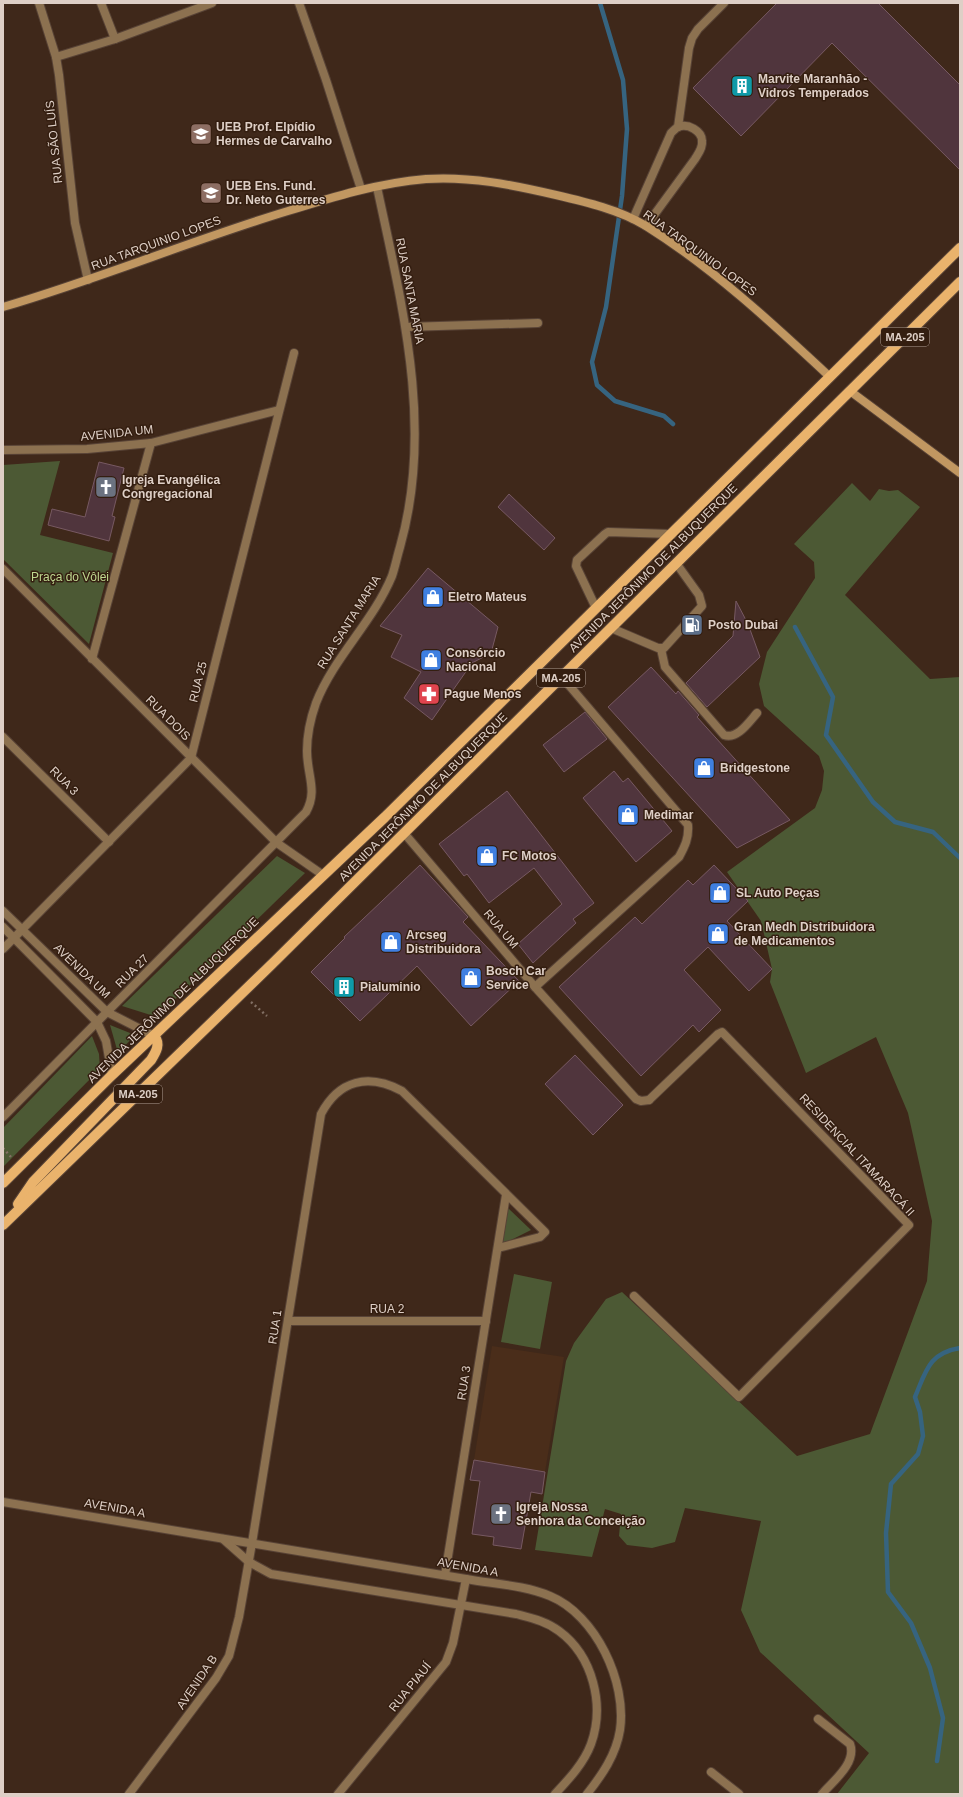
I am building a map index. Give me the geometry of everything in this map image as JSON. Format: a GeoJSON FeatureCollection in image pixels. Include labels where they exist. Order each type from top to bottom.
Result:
{"type":"FeatureCollection","features":[{"type":"Feature","properties":{"kind":"main road","name":"RUA TARQUINIO LOPES"},"geometry":{"type":"LineString","coordinates":[[3,307],[88,280],[223,231],[361,189],[426,179],[465,179],[499,182],[576,200],[632,219],[646,226],[756,309],[830,377]]}},
{"type":"Feature","properties":{"kind":"main road","name":"AVENIDA JERÔNIMO DE ALBUQUERQUE"},"geometry":{"type":"LineString","coordinates":[[3,1183],[112,1075],[385,817],[960,248]]}},
{"type":"Feature","properties":{"kind":"main road","name":"AVENIDA JERÔNIMO DE ALBUQUERQUE"},"geometry":{"type":"LineString","coordinates":[[4,1224],[242,993],[960,282]]}},
{"type":"Feature","properties":{"kind":"main road"},"geometry":{"type":"LineString","coordinates":[[850,391],[960,473]]}},
{"type":"Feature","properties":{"kind":"main road"},"geometry":{"type":"LineString","coordinates":[[4,1224],[33,1182],[151,1060],[158,1045],[158,1041],[154,1036]]}},
{"type":"Feature","properties":{"kind":"street","name":"RUA SÃO LUÍS"},"geometry":{"type":"LineString","coordinates":[[39,3],[56,57],[75,223],[88,280]]}},
{"type":"Feature","properties":{"kind":"street"},"geometry":{"type":"LineString","coordinates":[[101,3],[115,39]]}},
{"type":"Feature","properties":{"kind":"street"},"geometry":{"type":"LineString","coordinates":[[56,57],[115,39],[212,3]]}},
{"type":"Feature","properties":{"kind":"street"},"geometry":{"type":"LineString","coordinates":[[298,3],[326,80],[361,189]]}},
{"type":"Feature","properties":{"kind":"street"},"geometry":{"type":"LineString","coordinates":[[678,127],[689,48],[692,38],[724,3]]}},
{"type":"Feature","properties":{"kind":"street"},"geometry":{"type":"LineString","coordinates":[[632,219],[671,132],[678,127],[684,126],[698,131],[702,141],[701,148],[695,159],[646,226]]}},
{"type":"Feature","properties":{"kind":"street","name":"RUA SANTA MARIA"},"geometry":{"type":"LineString","coordinates":[[277,843],[306,812],[312,798],[308,775],[307,750],[316,704],[328,679],[392,576],[406,524],[414,472],[415,407],[406,327],[377,186]]}},
{"type":"Feature","properties":{"kind":"street"},"geometry":{"type":"LineString","coordinates":[[406,327],[538,323]]}},
{"type":"Feature","properties":{"kind":"street","name":"RUA 25"},"geometry":{"type":"LineString","coordinates":[[191,758],[294,353]]}},
{"type":"Feature","properties":{"kind":"street","name":"AVENIDA UM"},"geometry":{"type":"LineString","coordinates":[[3,450],[87,449],[151,443],[279,410]]}},
{"type":"Feature","properties":{"kind":"street"},"geometry":{"type":"LineString","coordinates":[[92,659],[151,443]]}},
{"type":"Feature","properties":{"kind":"street"},"geometry":{"type":"LineString","coordinates":[[596,608],[576,566],[577,560],[604,534],[611,532],[671,534]]}},
{"type":"Feature","properties":{"kind":"street"},"geometry":{"type":"LineString","coordinates":[[661,649],[664,648],[702,606],[699,594],[676,563]]}},
{"type":"Feature","properties":{"kind":"street","name":"RUA DOIS"},"geometry":{"type":"LineString","coordinates":[[3,569],[277,843],[324,875]]}},
{"type":"Feature","properties":{"kind":"street"},"geometry":{"type":"LineString","coordinates":[[611,628],[661,649]]}},
{"type":"Feature","properties":{"kind":"street"},"geometry":{"type":"LineString","coordinates":[[661,649],[665,667],[724,735],[729,737],[734,736],[757,713]]}},
{"type":"Feature","properties":{"kind":"street"},"geometry":{"type":"LineString","coordinates":[[535,987],[679,857],[686,845],[689,834],[688,825],[562,677]]}},
{"type":"Feature","properties":{"kind":"street","name":"RUA 3"},"geometry":{"type":"LineString","coordinates":[[3,737],[109,842]]}},
{"type":"Feature","properties":{"kind":"street"},"geometry":{"type":"LineString","coordinates":[[3,949],[191,758]]}},
{"type":"Feature","properties":{"kind":"street","name":"RUA UM"},"geometry":{"type":"LineString","coordinates":[[404,833],[535,987],[636,1099],[641,1101],[649,1100],[718,1034],[722,1032]]}},
{"type":"Feature","properties":{"kind":"street","name":"RUA 27"},"geometry":{"type":"LineString","coordinates":[[3,1116],[277,843]]}},
{"type":"Feature","properties":{"kind":"street","name":"AVENIDA UM"},"geometry":{"type":"LineString","coordinates":[[3,911],[107,1012],[154,1036]]}},
{"type":"Feature","properties":{"kind":"street","name":"AVENIDA UM"},"geometry":{"type":"LineString","coordinates":[[3,927],[98,1022],[106,1041],[112,1075]]}},
{"type":"Feature","properties":{"kind":"street","name":"RESIDENCIAL ITAMARACÁ II"},"geometry":{"type":"LineString","coordinates":[[634,1296],[739,1397],[909,1225],[722,1032]]}},
{"type":"Feature","properties":{"kind":"street","name":"RUA 1"},"geometry":{"type":"LineString","coordinates":[[252,1543],[321,1114],[334,1094],[352,1084],[362,1082],[373,1082],[394,1087],[402,1091],[506,1195]]}},
{"type":"Feature","properties":{"kind":"street"},"geometry":{"type":"LineString","coordinates":[[498,1248],[540,1237],[545,1232],[506,1195]]}},
{"type":"Feature","properties":{"kind":"street","name":"RUA 3"},"geometry":{"type":"LineString","coordinates":[[445,1575],[506,1195]]}},
{"type":"Feature","properties":{"kind":"street","name":"RUA 2"},"geometry":{"type":"LineString","coordinates":[[288,1321],[486,1321]]}},
{"type":"Feature","properties":{"kind":"street","name":"AVENIDA A"},"geometry":{"type":"LineString","coordinates":[[3,1502],[445,1575],[535,1591],[550,1596],[562,1603],[585,1623],[602,1645],[611,1666],[617,1687],[620,1709],[620,1730],[610,1760],[603,1774],[587,1794]]}},
{"type":"Feature","properties":{"kind":"street"},"geometry":{"type":"LineString","coordinates":[[223,1539],[249,1562],[271,1574],[533,1618],[559,1630],[581,1654],[589,1671],[595,1689],[597,1719],[590,1745],[577,1769],[556,1794]]}},
{"type":"Feature","properties":{"kind":"street","name":"AVENIDA B"},"geometry":{"type":"LineString","coordinates":[[130,1794],[223,1667],[235,1638],[252,1543]]}},
{"type":"Feature","properties":{"kind":"street","name":"RUA PIAUÍ"},"geometry":{"type":"LineString","coordinates":[[338,1794],[446,1662],[454,1643],[466,1579]]}},
{"type":"Feature","properties":{"kind":"street"},"geometry":{"type":"LineString","coordinates":[[818,1719],[850,1744],[852,1750],[851,1758],[846,1766],[822,1794]]}},
{"type":"Feature","properties":{"kind":"street"},"geometry":{"type":"LineString","coordinates":[[711,1772],[739,1794]]}},
{"type":"Feature","properties":{"kind":"path"},"geometry":{"type":"LineString","coordinates":[[242,993],[267,1016]]}},
{"type":"Feature","properties":{"kind":"shaded area"},"geometry":{"type":"Polygon","coordinates":[[[492,1346],[564,1357],[545,1472],[474,1460],[492,1346]]]}},
{"type":"Feature","properties":{"kind":"green space","name":"Praça do Vôlei"},"geometry":{"type":"Polygon","coordinates":[[[60,461],[40,535],[113,553],[89,644],[3,559],[3,465],[60,461]]]}},
{"type":"Feature","properties":{"kind":"green space"},"geometry":{"type":"Polygon","coordinates":[[[852,483],[870,501],[879,489],[889,491],[898,490],[920,507],[845,595],[930,679],[960,677],[960,1794],[837,1794],[869,1753],[760,1652],[741,1610],[761,1521],[685,1508],[675,1542],[652,1548],[627,1545],[619,1536],[621,1514],[605,1509],[592,1557],[535,1550],[566,1361],[574,1343],[606,1299],[622,1292],[797,1456],[870,1434],[927,1281],[932,1221],[908,1113],[876,1037],[806,1073],[770,982],[772,969],[761,921],[727,872],[815,808],[822,790],[824,771],[819,756],[764,706],[759,684],[767,652],[815,578],[814,562],[794,544],[852,483]]]}},
{"type":"Feature","properties":{"kind":"green space"},"geometry":{"type":"Polygon","coordinates":[[[277,856],[305,873],[157,1017],[122,1006],[277,856]]]}},
{"type":"Feature","properties":{"kind":"green space"},"geometry":{"type":"Polygon","coordinates":[[[110,1025],[135,1035],[118,1053],[110,1025]]]}},
{"type":"Feature","properties":{"kind":"green space"},"geometry":{"type":"Polygon","coordinates":[[[92,1036],[99,1054],[100,1069],[3,1167],[3,1128],[92,1036]]]}},
{"type":"Feature","properties":{"kind":"green space"},"geometry":{"type":"Polygon","coordinates":[[[508,1208],[531,1230],[501,1245],[508,1208]]]}},
{"type":"Feature","properties":{"kind":"green space"},"geometry":{"type":"Polygon","coordinates":[[[514,1274],[552,1282],[540,1349],[501,1342],[514,1274]]]}},
{"type":"Feature","properties":{"kind":"building","name":"Marvite Maranhão - Vidros Temperados"},"geometry":{"type":"Polygon","coordinates":[[[777,3],[878,3],[960,85],[960,170],[832,43],[741,136],[693,88],[777,3]]]}},
{"type":"Feature","properties":{"kind":"building","name":"Igreja Evangélica Congregacional"},"geometry":{"type":"Polygon","coordinates":[[[99,462],[124,468],[112,516],[115,517],[109,541],[48,525],[52,509],[85,517],[99,462]]]}},
{"type":"Feature","properties":{"kind":"building"},"geometry":{"type":"Polygon","coordinates":[[[509,494],[555,538],[544,550],[498,507],[509,494]]]}},
{"type":"Feature","properties":{"kind":"building","name":"Eletro Mateus"},"geometry":{"type":"Polygon","coordinates":[[[428,568],[498,627],[491,653],[472,663],[432,720],[404,698],[421,672],[391,657],[402,635],[380,626],[428,568]]]}},
{"type":"Feature","properties":{"kind":"building"},"geometry":{"type":"Polygon","coordinates":[[[736,601],[748,624],[760,657],[707,707],[686,683],[733,636],[736,601]]]}},
{"type":"Feature","properties":{"kind":"building","name":"Bridgestone"},"geometry":{"type":"Polygon","coordinates":[[[651,667],[676,694],[678,691],[699,715],[697,717],[790,820],[737,848],[608,707],[651,667]]]}},
{"type":"Feature","properties":{"kind":"building"},"geometry":{"type":"Polygon","coordinates":[[[585,712],[607,739],[564,772],[543,745],[585,712]]]}},
{"type":"Feature","properties":{"kind":"building","name":"Medimar"},"geometry":{"type":"Polygon","coordinates":[[[614,771],[623,782],[628,778],[672,831],[636,862],[583,798],[614,771]]]}},
{"type":"Feature","properties":{"kind":"building"},"geometry":{"type":"Polygon","coordinates":[[[507,791],[594,903],[573,919],[576,923],[533,963],[518,944],[562,904],[534,868],[489,903],[467,874],[464,876],[439,844],[507,791]]]}},
{"type":"Feature","properties":{"kind":"building"},"geometry":{"type":"Polygon","coordinates":[[[420,865],[468,917],[463,922],[519,981],[471,1026],[417,966],[360,1021],[311,972],[345,938],[344,937],[420,865]]]}},
{"type":"Feature","properties":{"kind":"building"},"geometry":{"type":"Polygon","coordinates":[[[714,865],[748,901],[727,921],[772,969],[749,991],[708,947],[684,970],[721,1010],[699,1032],[693,1025],[641,1076],[559,987],[635,917],[642,924],[688,880],[693,885],[714,865]]]}},
{"type":"Feature","properties":{"kind":"building"},"geometry":{"type":"Polygon","coordinates":[[[575,1055],[623,1105],[593,1135],[545,1084],[575,1055]]]}},
{"type":"Feature","properties":{"kind":"building","name":"Igreja Nossa Senhora da Conceição"},"geometry":{"type":"Polygon","coordinates":[[[474,1460],[545,1472],[542,1494],[531,1492],[521,1549],[493,1545],[494,1537],[472,1534],[480,1481],[470,1480],[474,1460]]]}},
{"type":"Feature","properties":{"kind":"waterway"},"geometry":{"type":"LineString","coordinates":[[600,3],[623,80],[627,129],[622,196],[606,307],[592,362],[597,385],[615,401],[664,416],[673,424]]}},
{"type":"Feature","properties":{"kind":"waterway"},"geometry":{"type":"LineString","coordinates":[[795,627],[833,697],[826,735],[873,802],[895,822],[933,832],[960,858]]}},
{"type":"Feature","properties":{"kind":"waterway"},"geometry":{"type":"LineString","coordinates":[[937,1761],[943,1718],[930,1668],[911,1623],[888,1592],[886,1533],[891,1484],[918,1454],[923,1436],[920,1412],[915,1397],[926,1371],[935,1359],[941,1354],[950,1350],[960,1348]]}},
{"type":"Feature","properties":{"kind":"place","name":"Marvite Maranhão - Vidros Temperados"},"geometry":{"type":"Point","coordinates":[742,86]}},
{"type":"Feature","properties":{"kind":"place","name":"UEB Prof. Elpídio Hermes de Carvalho"},"geometry":{"type":"Point","coordinates":[201,134]}},
{"type":"Feature","properties":{"kind":"place","name":"UEB Ens. Fund. Dr. Neto Guterres"},"geometry":{"type":"Point","coordinates":[211,193]}},
{"type":"Feature","properties":{"kind":"place","name":"Igreja Evangélica Congregacional"},"geometry":{"type":"Point","coordinates":[106,487]}},
{"type":"Feature","properties":{"kind":"place","name":"Eletro Mateus"},"geometry":{"type":"Point","coordinates":[433,597]}},
{"type":"Feature","properties":{"kind":"place","name":"Posto Dubai"},"geometry":{"type":"Point","coordinates":[692,625]}},
{"type":"Feature","properties":{"kind":"place","name":"Consórcio Nacional"},"geometry":{"type":"Point","coordinates":[431,660]}},
{"type":"Feature","properties":{"kind":"place","name":"Pague Menos"},"geometry":{"type":"Point","coordinates":[429,694]}},
{"type":"Feature","properties":{"kind":"place","name":"Bridgestone"},"geometry":{"type":"Point","coordinates":[704,768]}},
{"type":"Feature","properties":{"kind":"place","name":"Medimar"},"geometry":{"type":"Point","coordinates":[628,815]}},
{"type":"Feature","properties":{"kind":"place","name":"FC Motos"},"geometry":{"type":"Point","coordinates":[487,856]}},
{"type":"Feature","properties":{"kind":"place","name":"SL Auto Peças"},"geometry":{"type":"Point","coordinates":[720,893]}},
{"type":"Feature","properties":{"kind":"place","name":"Gran Medh Distribuidora de Medicamentos"},"geometry":{"type":"Point","coordinates":[718,934]}},
{"type":"Feature","properties":{"kind":"place","name":"Arcseg Distribuidora"},"geometry":{"type":"Point","coordinates":[391,942]}},
{"type":"Feature","properties":{"kind":"place","name":"Bosch Car Service"},"geometry":{"type":"Point","coordinates":[471,978]}},
{"type":"Feature","properties":{"kind":"place","name":"Pialuminio"},"geometry":{"type":"Point","coordinates":[344,987]}},
{"type":"Feature","properties":{"kind":"place","name":"Igreja Nossa Senhora da Conceição"},"geometry":{"type":"Point","coordinates":[501,1514]}}]}
